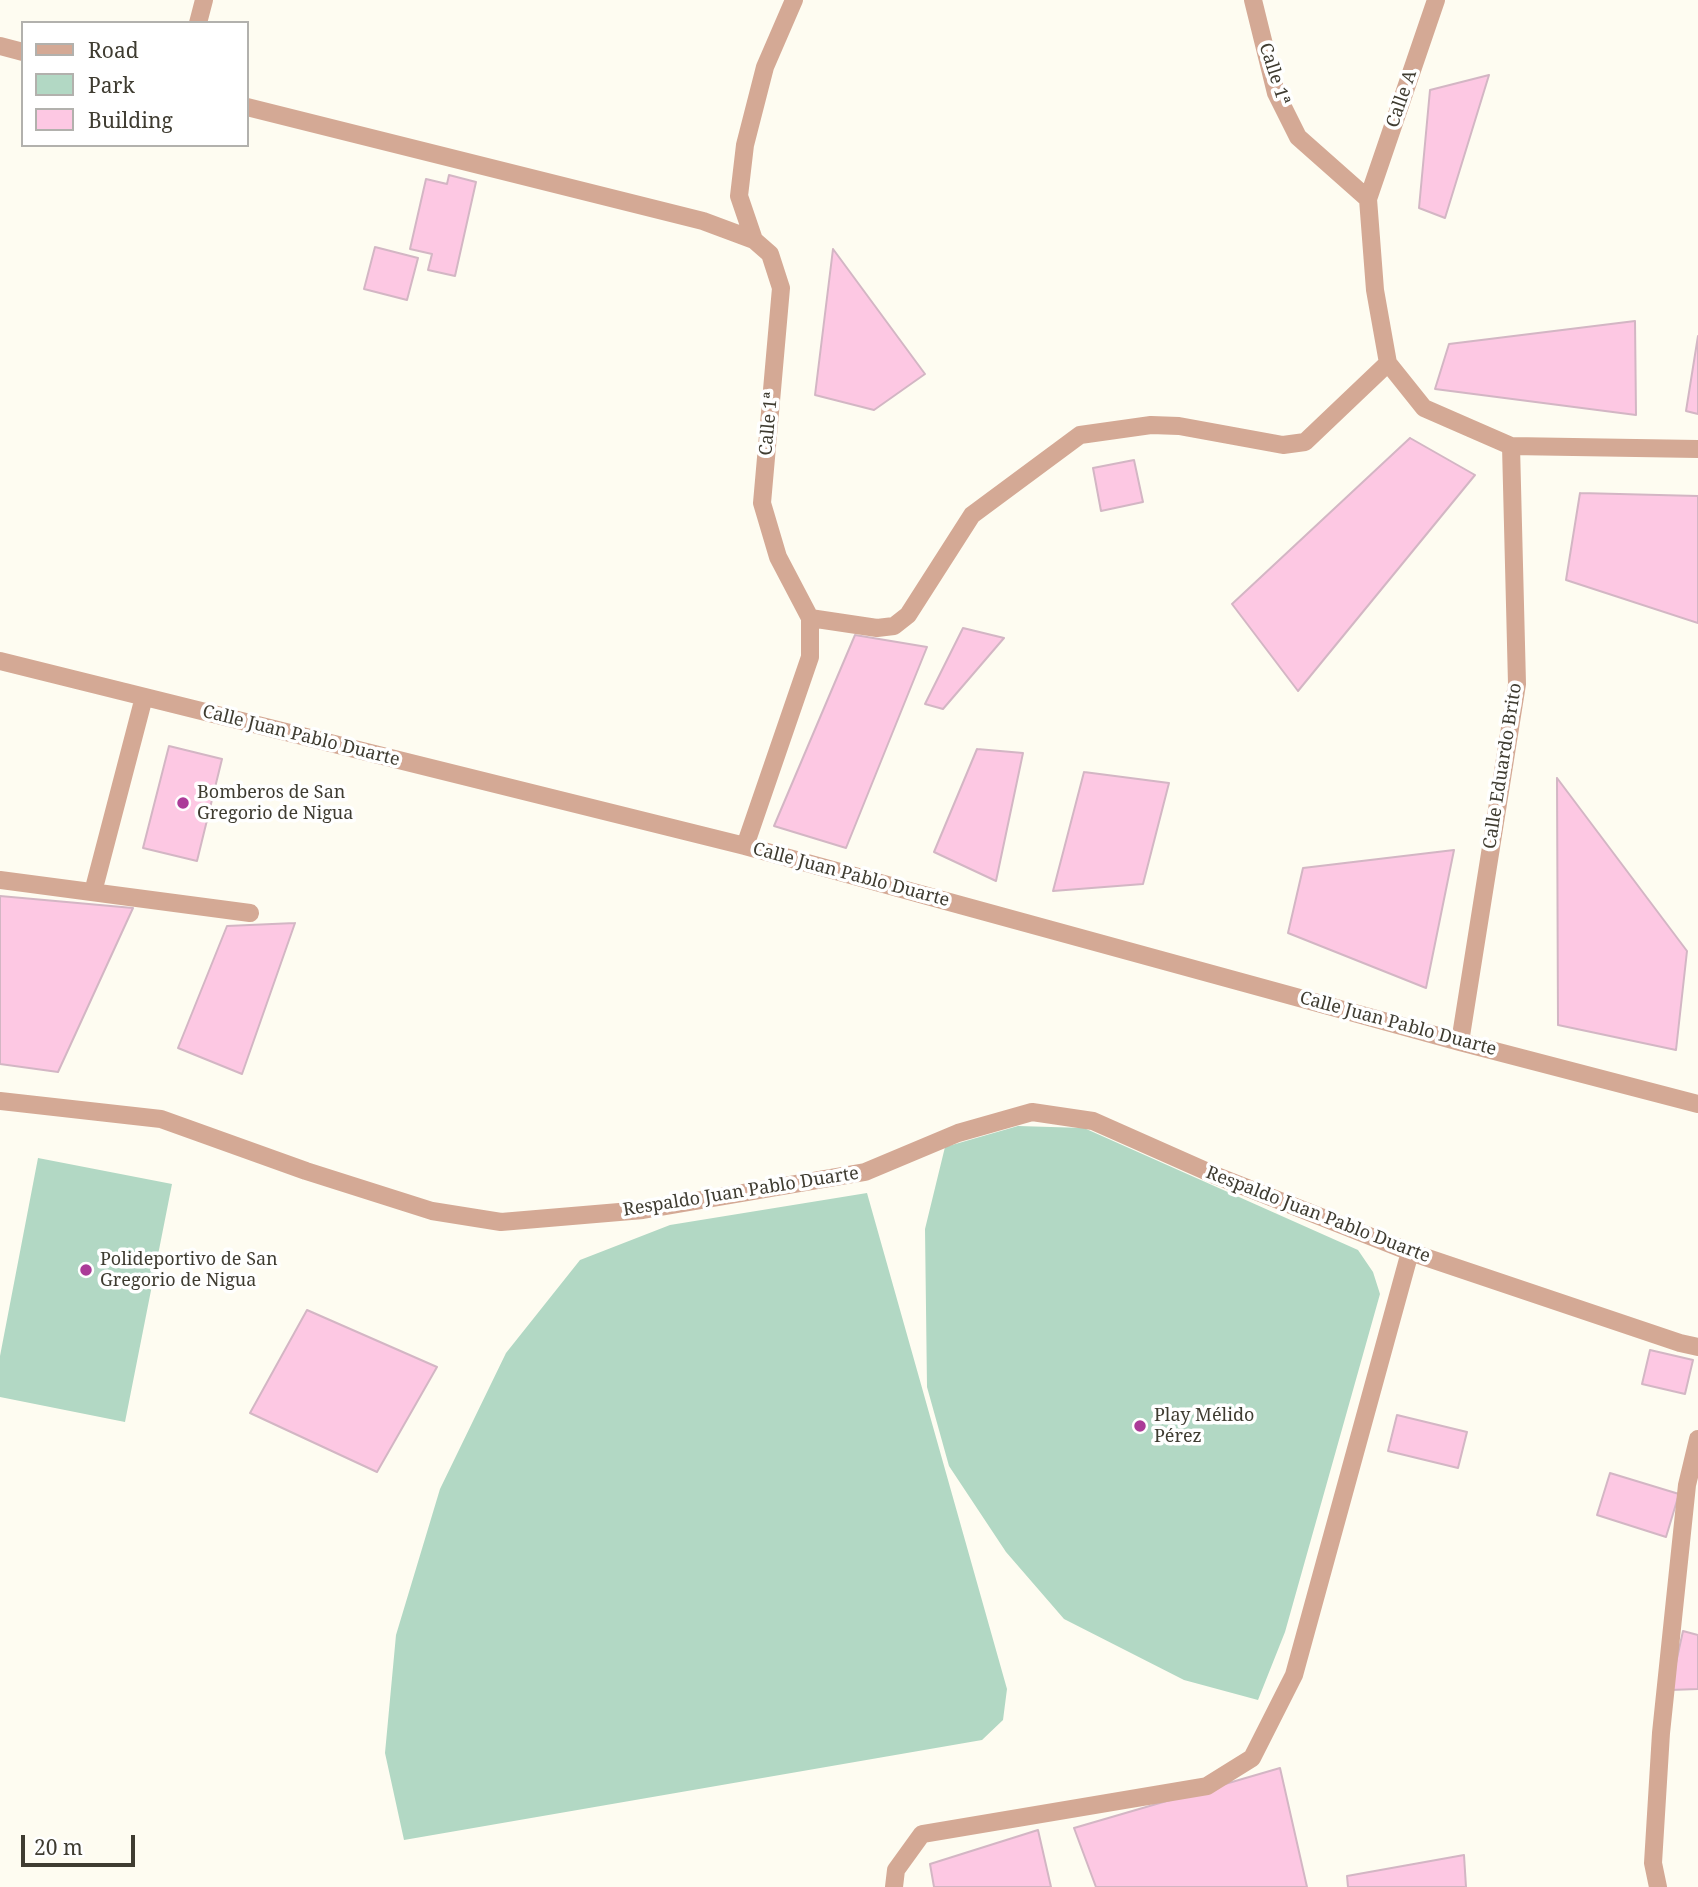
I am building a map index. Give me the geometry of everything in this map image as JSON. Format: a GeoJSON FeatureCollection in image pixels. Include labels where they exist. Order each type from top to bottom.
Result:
{"type":"FeatureCollection","features":[{"type":"Feature","properties":{"kind":"street"},"geometry":{"type":"LineString","coordinates":[[199,21],[204,0]]}},
{"type":"Feature","properties":{"kind":"street","name":"Calle 1ª"},"geometry":{"type":"LineString","coordinates":[[745,846],[810,657],[810,618],[778,557],[762,503],[781,288],[770,254],[754,240],[739,196],[745,145],[765,67],[794,0]]}},
{"type":"Feature","properties":{"kind":"street","name":"Calle 1ª"},"geometry":{"type":"LineString","coordinates":[[1253,0],[1276,93],[1298,137],[1368,199]]}},
{"type":"Feature","properties":{"kind":"street","name":"Calle A"},"geometry":{"type":"LineString","coordinates":[[1368,199],[1436,0]]}},
{"type":"Feature","properties":{"kind":"street"},"geometry":{"type":"LineString","coordinates":[[0,46],[21,51]]}},
{"type":"Feature","properties":{"kind":"street"},"geometry":{"type":"LineString","coordinates":[[248,107],[703,221],[754,240]]}},
{"type":"Feature","properties":{"kind":"street"},"geometry":{"type":"LineString","coordinates":[[1368,199],[1375,290],[1388,363],[1424,408],[1511,446],[1698,449]]}},
{"type":"Feature","properties":{"kind":"street"},"geometry":{"type":"LineString","coordinates":[[810,618],[877,628],[894,626],[908,615],[972,515],[1080,435],[1151,425],[1179,426],[1283,445],[1305,442],[1388,363]]}},
{"type":"Feature","properties":{"kind":"street","name":"Calle Eduardo Brito"},"geometry":{"type":"LineString","coordinates":[[1460,1042],[1517,684],[1511,446]]}},
{"type":"Feature","properties":{"kind":"street","name":"Calle Juan Pablo Duarte"},"geometry":{"type":"LineString","coordinates":[[0,661],[745,846],[1460,1042],[1698,1104]]}},
{"type":"Feature","properties":{"kind":"street"},"geometry":{"type":"LineString","coordinates":[[93,892],[144,697]]}},
{"type":"Feature","properties":{"kind":"street"},"geometry":{"type":"LineString","coordinates":[[0,880],[250,913]]}},
{"type":"Feature","properties":{"kind":"street","name":"Respaldo Juan Pablo Duarte"},"geometry":{"type":"LineString","coordinates":[[0,1101],[161,1119],[306,1171],[432,1211],[501,1222],[643,1210],[865,1172],[957,1133],[1031,1112],[1093,1121],[1217,1176],[1410,1252],[1698,1347]]}},
{"type":"Feature","properties":{"kind":"street"},"geometry":{"type":"LineString","coordinates":[[894,1887],[896,1870],[922,1834],[1207,1786],[1252,1758],[1294,1675],[1410,1252]]}},
{"type":"Feature","properties":{"kind":"street"},"geometry":{"type":"LineString","coordinates":[[1658,1887],[1653,1863],[1661,1733],[1687,1485],[1698,1439]]}},
{"type":"Feature","properties":{"kind":"green space","name":"Play Mélido Pérez"},"geometry":{"type":"Polygon","coordinates":[[[1018,1126],[1084,1128],[1358,1250],[1373,1272],[1380,1294],[1285,1632],[1258,1700],[1184,1680],[1064,1619],[1006,1552],[949,1466],[927,1387],[925,1229],[945,1147],[1018,1126]]]}},
{"type":"Feature","properties":{"kind":"green space","name":"Polideportivo de San Gregorio de Nigua"},"geometry":{"type":"Polygon","coordinates":[[[38,1158],[172,1184],[125,1422],[0,1397],[0,1356],[38,1158]]]}},
{"type":"Feature","properties":{"kind":"green space"},"geometry":{"type":"Polygon","coordinates":[[[867,1193],[1007,1689],[1003,1720],[982,1740],[404,1840],[385,1753],[396,1635],[440,1489],[506,1353],[580,1260],[670,1225],[867,1193]]]}},
{"type":"Feature","properties":{"kind":"building"},"geometry":{"type":"Polygon","coordinates":[[[1489,75],[1445,218],[1419,208],[1430,90],[1489,75]]]}},
{"type":"Feature","properties":{"kind":"building"},"geometry":{"type":"Polygon","coordinates":[[[449,175],[476,182],[455,276],[428,270],[432,254],[410,249],[426,179],[447,184],[449,175]]]}},
{"type":"Feature","properties":{"kind":"building"},"geometry":{"type":"Polygon","coordinates":[[[375,247],[418,258],[407,300],[364,289],[375,247]]]}},
{"type":"Feature","properties":{"kind":"building"},"geometry":{"type":"Polygon","coordinates":[[[833,249],[925,374],[874,410],[815,395],[833,249]]]}},
{"type":"Feature","properties":{"kind":"building"},"geometry":{"type":"Polygon","coordinates":[[[1635,321],[1636,415],[1435,389],[1449,344],[1635,321]]]}},
{"type":"Feature","properties":{"kind":"building"},"geometry":{"type":"Polygon","coordinates":[[[1698,336],[1698,414],[1686,411],[1698,336]]]}},
{"type":"Feature","properties":{"kind":"building"},"geometry":{"type":"Polygon","coordinates":[[[1410,438],[1475,475],[1298,691],[1232,604],[1410,438]]]}},
{"type":"Feature","properties":{"kind":"building"},"geometry":{"type":"Polygon","coordinates":[[[1134,460],[1143,502],[1101,511],[1093,468],[1134,460]]]}},
{"type":"Feature","properties":{"kind":"building"},"geometry":{"type":"Polygon","coordinates":[[[1580,493],[1698,496],[1698,623],[1566,580],[1580,493]]]}},
{"type":"Feature","properties":{"kind":"building"},"geometry":{"type":"Polygon","coordinates":[[[963,628],[1004,638],[943,709],[925,704],[963,628]]]}},
{"type":"Feature","properties":{"kind":"building"},"geometry":{"type":"Polygon","coordinates":[[[855,635],[927,647],[846,848],[774,826],[855,635]]]}},
{"type":"Feature","properties":{"kind":"building","name":"Bomberos de San Gregorio de Nigua"},"geometry":{"type":"Polygon","coordinates":[[[169,746],[222,759],[197,861],[143,848],[169,746]]]}},
{"type":"Feature","properties":{"kind":"building"},"geometry":{"type":"Polygon","coordinates":[[[977,749],[1023,753],[996,881],[934,852],[977,749]]]}},
{"type":"Feature","properties":{"kind":"building"},"geometry":{"type":"Polygon","coordinates":[[[1084,772],[1169,783],[1143,884],[1053,891],[1084,772]]]}},
{"type":"Feature","properties":{"kind":"building"},"geometry":{"type":"Polygon","coordinates":[[[1557,778],[1687,951],[1676,1050],[1558,1025],[1557,778]]]}},
{"type":"Feature","properties":{"kind":"building"},"geometry":{"type":"Polygon","coordinates":[[[1454,850],[1426,988],[1288,933],[1303,868],[1454,850]]]}},
{"type":"Feature","properties":{"kind":"building"},"geometry":{"type":"Polygon","coordinates":[[[0,896],[133,908],[58,1072],[0,1064],[0,896]]]}},
{"type":"Feature","properties":{"kind":"building"},"geometry":{"type":"Polygon","coordinates":[[[295,923],[242,1074],[178,1048],[227,926],[295,923]]]}},
{"type":"Feature","properties":{"kind":"building"},"geometry":{"type":"Polygon","coordinates":[[[307,1310],[437,1367],[377,1472],[250,1413],[307,1310]]]}},
{"type":"Feature","properties":{"kind":"building"},"geometry":{"type":"Polygon","coordinates":[[[1650,1350],[1693,1360],[1685,1394],[1642,1384],[1650,1350]]]}},
{"type":"Feature","properties":{"kind":"building"},"geometry":{"type":"Polygon","coordinates":[[[1397,1415],[1467,1432],[1458,1468],[1388,1451],[1397,1415]]]}},
{"type":"Feature","properties":{"kind":"building"},"geometry":{"type":"Polygon","coordinates":[[[1610,1473],[1679,1494],[1666,1537],[1597,1515],[1610,1473]]]}},
{"type":"Feature","properties":{"kind":"building"},"geometry":{"type":"Polygon","coordinates":[[[1683,1631],[1698,1635],[1698,1689],[1670,1690],[1683,1631]]]}},
{"type":"Feature","properties":{"kind":"building"},"geometry":{"type":"Polygon","coordinates":[[[1280,1768],[1307,1887],[1096,1887],[1074,1828],[1280,1768]]]}},
{"type":"Feature","properties":{"kind":"building"},"geometry":{"type":"Polygon","coordinates":[[[1038,1830],[1051,1887],[934,1887],[930,1864],[1038,1830]]]}},
{"type":"Feature","properties":{"kind":"building"},"geometry":{"type":"Polygon","coordinates":[[[1464,1855],[1466,1887],[1348,1887],[1347,1876],[1464,1855]]]}},
{"type":"Feature","properties":{"kind":"place","name":"Bomberos de San Gregorio de Nigua"},"geometry":{"type":"Point","coordinates":[183,803]}},
{"type":"Feature","properties":{"kind":"place","name":"Polideportivo de San Gregorio de Nigua"},"geometry":{"type":"Point","coordinates":[86,1270]}},
{"type":"Feature","properties":{"kind":"place","name":"Play Mélido Pérez"},"geometry":{"type":"Point","coordinates":[1140,1426]}}]}
